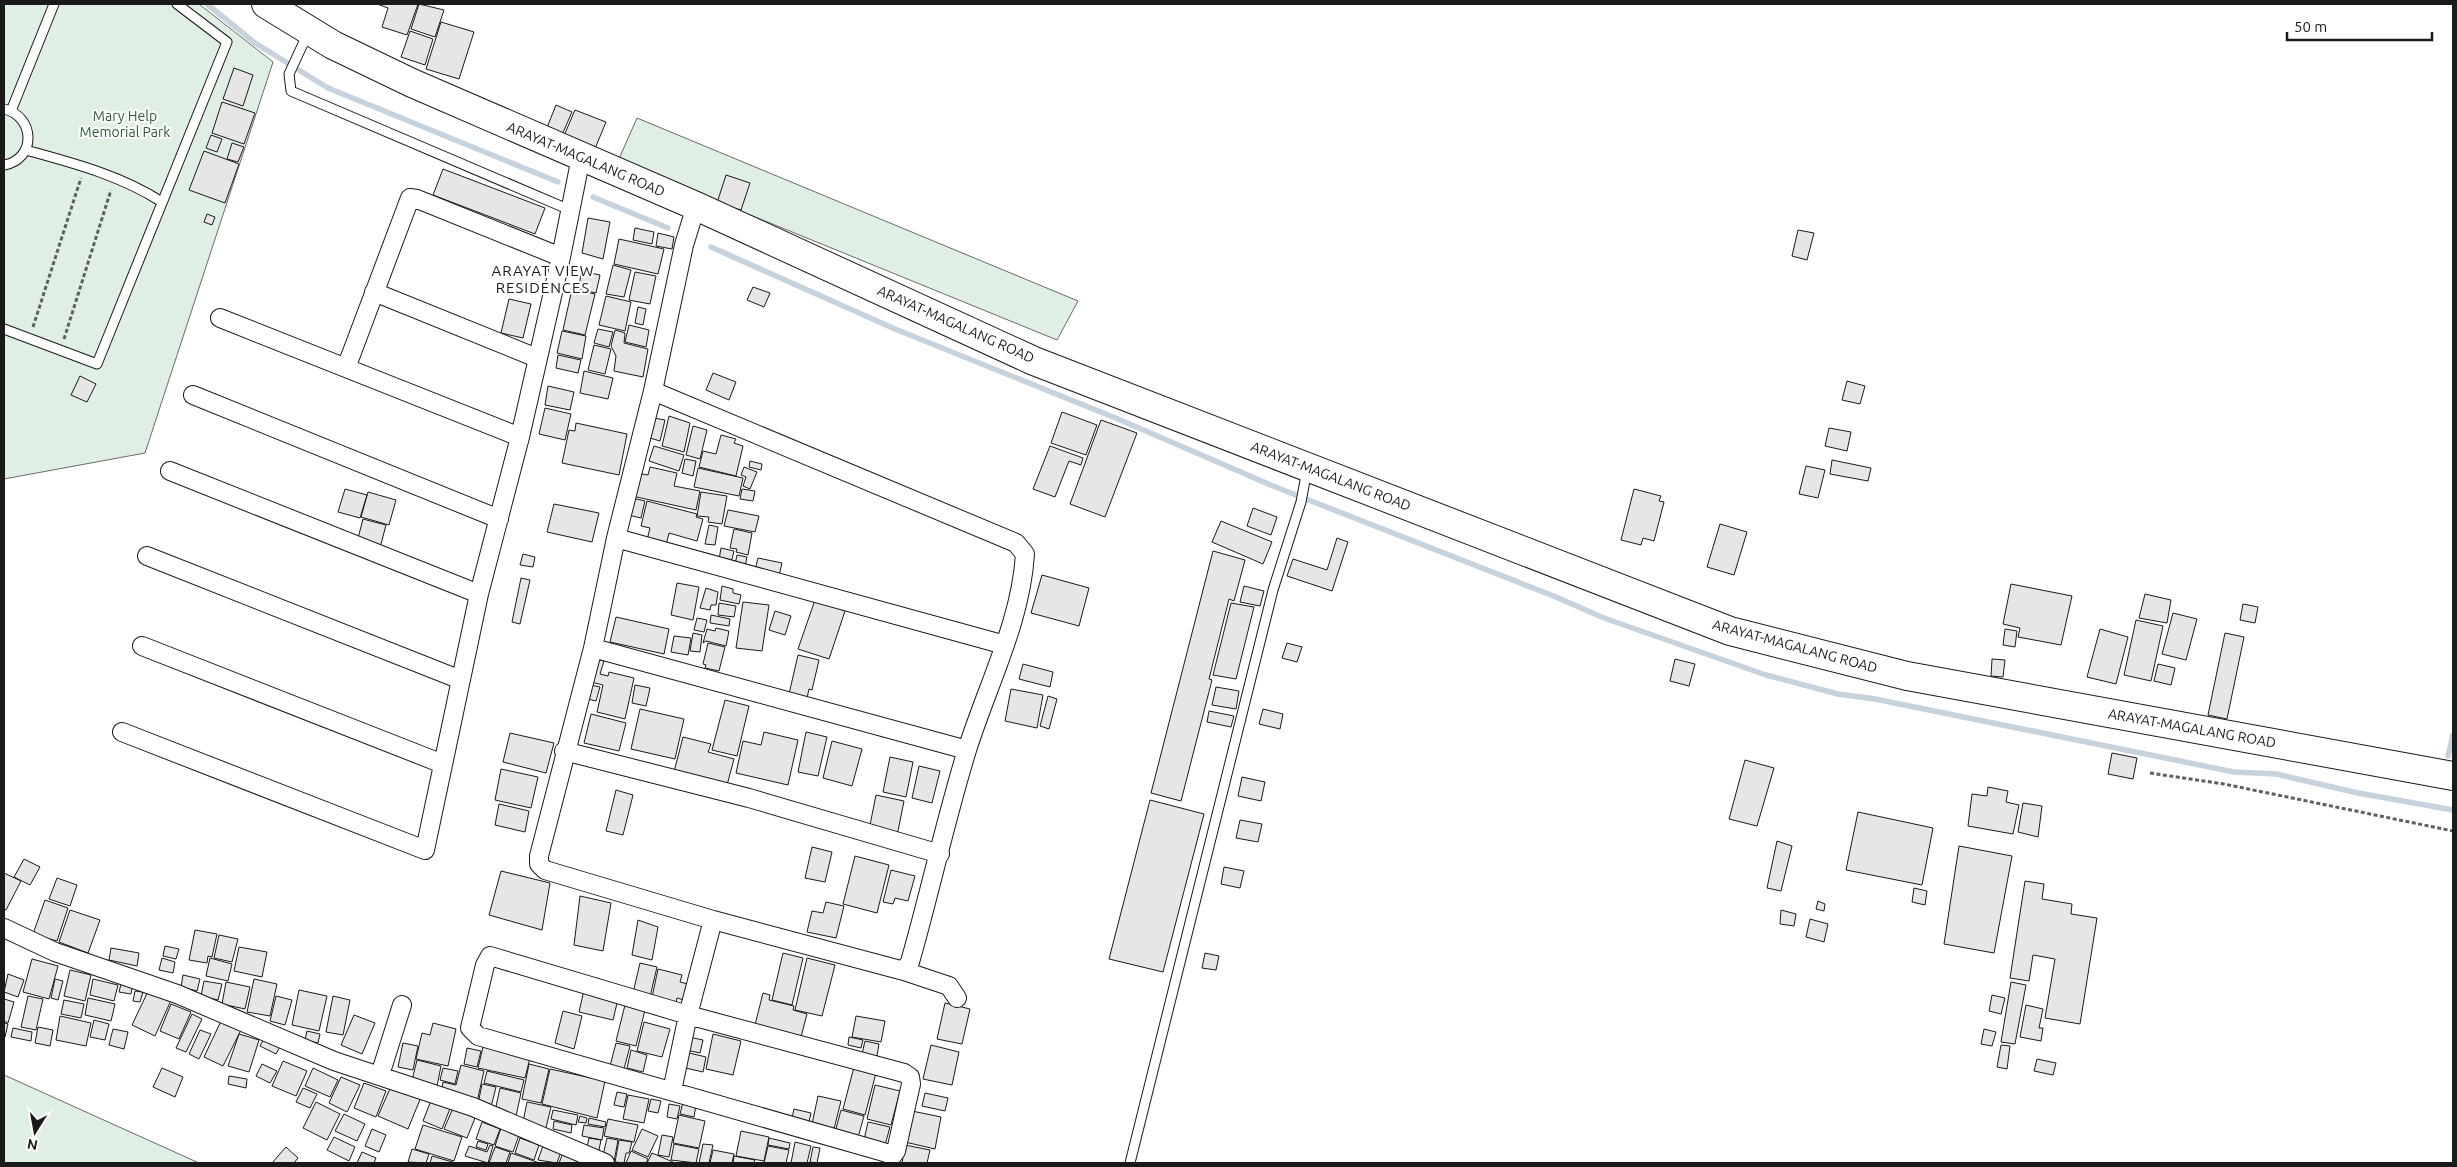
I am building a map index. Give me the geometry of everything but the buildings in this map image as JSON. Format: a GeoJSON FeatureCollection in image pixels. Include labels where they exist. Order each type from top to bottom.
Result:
{"type":"FeatureCollection","features":[{"type":"Feature","properties":{"kind":"main road","name":"ARAYAT-MAGALANG ROAD"},"geometry":{"type":"LineString","coordinates":[[266,4],[333,45],[412,83],[696,206],[1034,361],[1306,474],[1730,631],[1907,676],[2453,776]]}},
{"type":"Feature","properties":{"kind":"street"},"geometry":{"type":"LineString","coordinates":[[122,732],[425,850],[479,594],[520,437],[561,257],[581,157]]}},
{"type":"Feature","properties":{"kind":"street"},"geometry":{"type":"LineString","coordinates":[[346,368],[410,198],[417,199],[561,257]]}},
{"type":"Feature","properties":{"kind":"street"},"geometry":{"type":"LineString","coordinates":[[696,206],[684,245],[653,391],[616,538],[593,648],[564,751],[539,856],[539,864],[544,870],[713,920],[904,971],[949,986],[957,998]]}},
{"type":"Feature","properties":{"kind":"street"},"geometry":{"type":"LineString","coordinates":[[374,292],[537,358]]}},
{"type":"Feature","properties":{"kind":"street"},"geometry":{"type":"LineString","coordinates":[[220,318],[520,437]]}},
{"type":"Feature","properties":{"kind":"street"},"geometry":{"type":"LineString","coordinates":[[653,391],[1016,542],[1025,554],[1024,575],[1005,644],[967,750],[910,962],[904,971]]}},
{"type":"Feature","properties":{"kind":"street"},"geometry":{"type":"LineString","coordinates":[[193,395],[499,519]]}},
{"type":"Feature","properties":{"kind":"street"},"geometry":{"type":"LineString","coordinates":[[170,472],[479,594]]}},
{"type":"Feature","properties":{"kind":"street"},"geometry":{"type":"LineString","coordinates":[[616,538],[1005,644]]}},
{"type":"Feature","properties":{"kind":"street"},"geometry":{"type":"LineString","coordinates":[[147,556],[461,680]]}},
{"type":"Feature","properties":{"kind":"street"},"geometry":{"type":"LineString","coordinates":[[142,646],[443,764]]}},
{"type":"Feature","properties":{"kind":"street"},"geometry":{"type":"LineString","coordinates":[[593,648],[967,750]]}},
{"type":"Feature","properties":{"kind":"street"},"geometry":{"type":"LineString","coordinates":[[564,751],[749,798],[940,854]]}},
{"type":"Feature","properties":{"kind":"street"},"geometry":{"type":"LineString","coordinates":[[672,1091],[688,1015],[713,920]]}},
{"type":"Feature","properties":{"kind":"street"},"geometry":{"type":"LineString","coordinates":[[4,928],[55,952],[177,994],[334,1062],[380,1075],[473,1107],[605,1163]]}},
{"type":"Feature","properties":{"kind":"street"},"geometry":{"type":"LineString","coordinates":[[490,956],[688,1015],[904,1073],[910,1077],[911,1084],[896,1151],[892,1155],[478,1036],[470,1028],[485,965],[490,956]]}},
{"type":"Feature","properties":{"kind":"street"},"geometry":{"type":"LineString","coordinates":[[380,1075],[402,1005]]}},
{"type":"Feature","properties":{"kind":"lane"},"geometry":{"type":"LineString","coordinates":[[4,165],[20,158],[26,150],[29,141],[25,123],[7,110],[54,4]]}},
{"type":"Feature","properties":{"kind":"lane"},"geometry":{"type":"LineString","coordinates":[[4,329],[30,337],[97,364],[227,42],[177,4]]}},
{"type":"Feature","properties":{"kind":"lane"},"geometry":{"type":"LineString","coordinates":[[309,30],[289,74],[290,90],[570,210]]}},
{"type":"Feature","properties":{"kind":"lane"},"geometry":{"type":"LineString","coordinates":[[26,150],[85,166],[138,187],[162,202]]}},
{"type":"Feature","properties":{"kind":"lane"},"geometry":{"type":"LineString","coordinates":[[1130,1163],[1273,590],[1300,502],[1306,474]]}},
{"type":"Feature","properties":{"kind":"path"},"geometry":{"type":"LineString","coordinates":[[30,337],[85,166]]}},
{"type":"Feature","properties":{"kind":"path"},"geometry":{"type":"LineString","coordinates":[[60,349],[115,178]]}},
{"type":"Feature","properties":{"kind":"path"},"geometry":{"type":"LineString","coordinates":[[2150,773],[2224,784],[2453,831]]}},
{"type":"Feature","properties":{"kind":"green space","name":"Mary Help Memorial Park"},"geometry":{"type":"Polygon","coordinates":[[[4,4],[199,4],[273,62],[145,453],[4,479],[4,4]]]}},
{"type":"Feature","properties":{"kind":"green space"},"geometry":{"type":"Polygon","coordinates":[[[637,118],[1078,301],[1057,340],[618,161],[637,118]]]}},
{"type":"Feature","properties":{"kind":"green space"},"geometry":{"type":"Polygon","coordinates":[[[4,1075],[199,1163],[4,1163],[4,1075]]]}},
{"type":"Feature","properties":{"kind":"waterway"},"geometry":{"type":"LineString","coordinates":[[207,4],[255,43],[328,88],[558,182]]}},
{"type":"Feature","properties":{"kind":"waterway"},"geometry":{"type":"LineString","coordinates":[[593,197],[668,228]]}},
{"type":"Feature","properties":{"kind":"waterway"},"geometry":{"type":"LineString","coordinates":[[711,247],[895,329],[1118,419],[1273,486],[1556,597],[1604,618],[1766,675],[1838,694],[1875,699],[2234,772],[2276,774],[2358,793],[2453,810]]}},
{"type":"Feature","properties":{"kind":"waterway"},"geometry":{"type":"LineString","coordinates":[[2448,756],[2453,735]]}},
{"type":"Feature","properties":{"kind":"district","name":"ARAYAT VIEW RESIDENCES"},"geometry":{"type":"Point","coordinates":[543,278]}}]}
